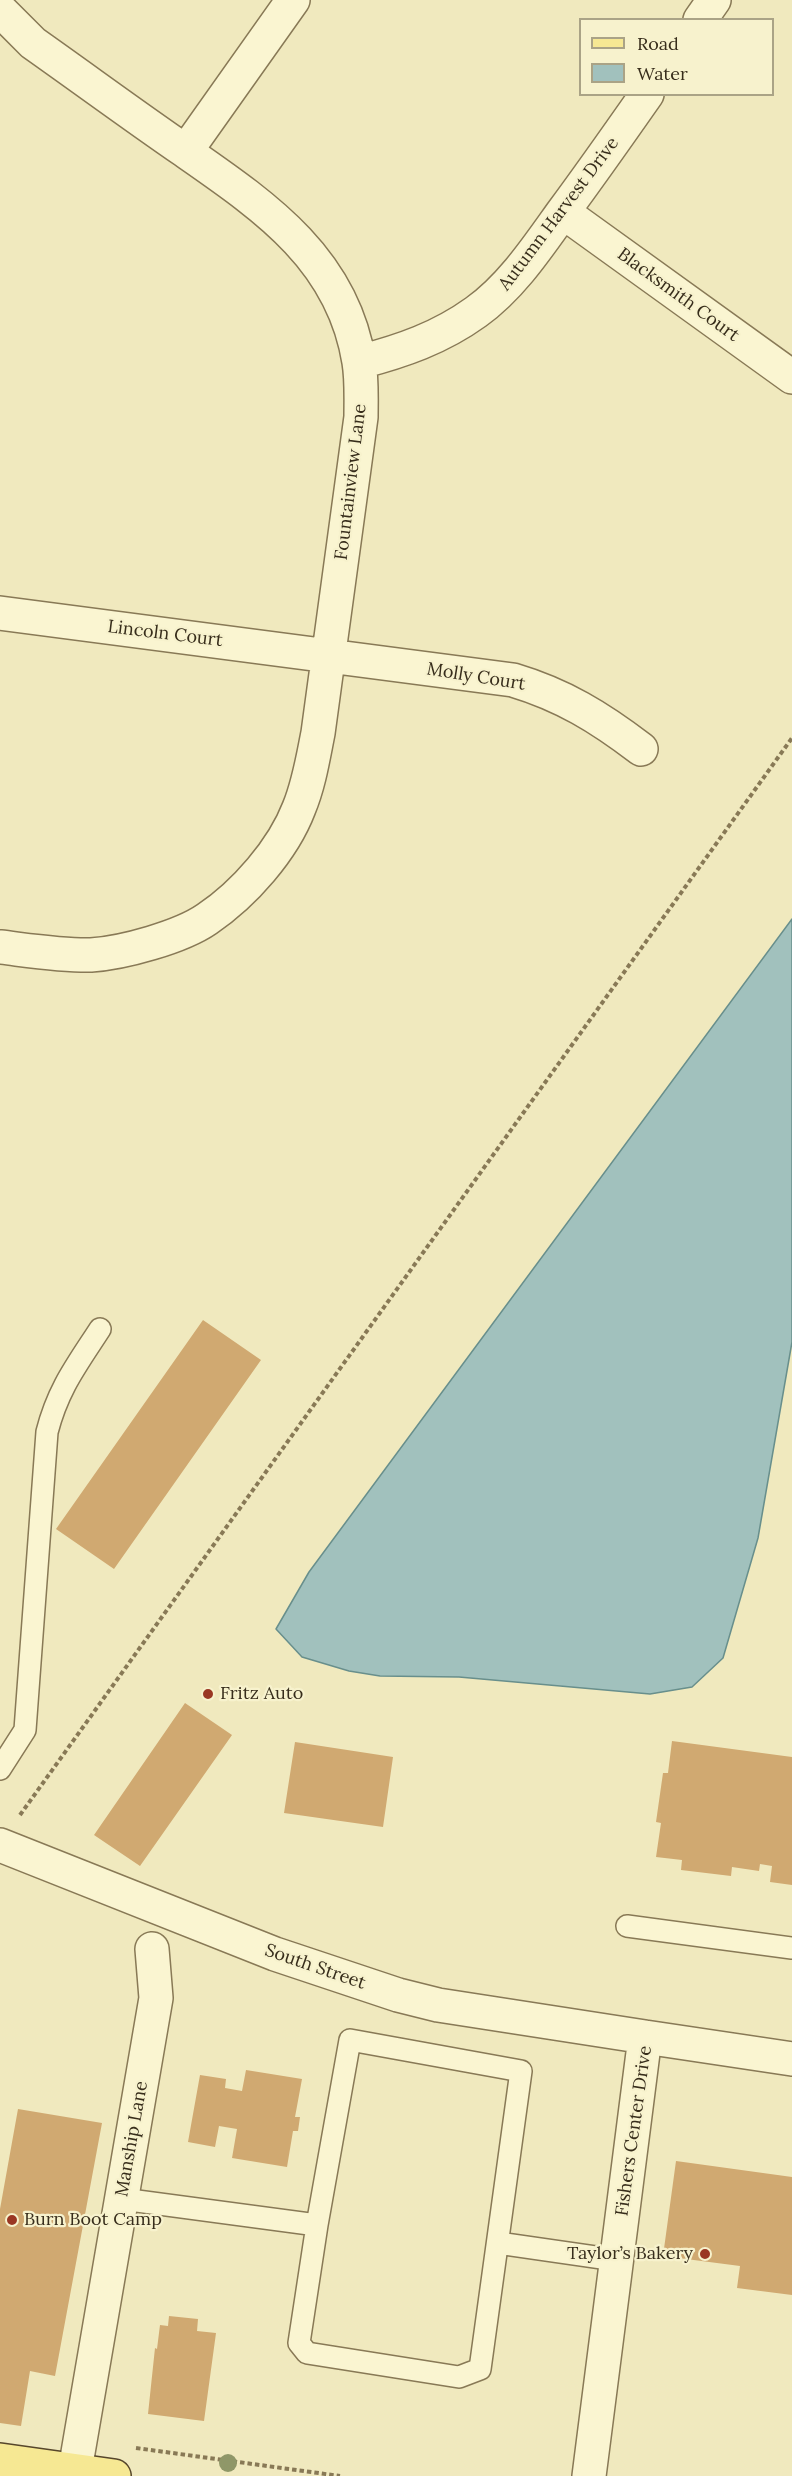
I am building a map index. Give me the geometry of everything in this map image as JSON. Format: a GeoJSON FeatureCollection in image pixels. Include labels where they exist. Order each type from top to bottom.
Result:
{"type":"FeatureCollection","features":[{"type":"Feature","properties":{"kind":"main road"},"geometry":{"type":"LineString","coordinates":[[0,2460],[114,2476]]}},
{"type":"Feature","properties":{"kind":"street"},"geometry":{"type":"LineString","coordinates":[[186,151],[293,0]]}},
{"type":"Feature","properties":{"kind":"street"},"geometry":{"type":"LineString","coordinates":[[701,18],[714,0]]}},
{"type":"Feature","properties":{"kind":"street","name":"Fountainview Lane"},"geometry":{"type":"LineString","coordinates":[[0,10],[33,43],[262,205],[285,225],[317,261],[350,325],[360,362],[361,417],[330,656],[309,777],[299,810],[273,855],[244,888],[206,920],[148,945],[90,955],[0,947]]}},
{"type":"Feature","properties":{"kind":"street","name":"Autumn Harvest Drive"},"geometry":{"type":"LineString","coordinates":[[360,362],[399,352],[426,341],[476,312],[500,293],[563,212],[646,96]]}},
{"type":"Feature","properties":{"kind":"street","name":"Blacksmith Court"},"geometry":{"type":"LineString","coordinates":[[563,212],[792,377]]}},
{"type":"Feature","properties":{"kind":"street","name":"Lincoln Court"},"geometry":{"type":"LineString","coordinates":[[0,613],[330,656]]}},
{"type":"Feature","properties":{"kind":"street","name":"Molly Court"},"geometry":{"type":"LineString","coordinates":[[330,656],[513,680],[555,694],[603,720],[641,749]]}},
{"type":"Feature","properties":{"kind":"street","name":"South Street"},"geometry":{"type":"LineString","coordinates":[[0,1845],[275,1954],[398,1995],[438,2005],[645,2037]]}},
{"type":"Feature","properties":{"kind":"street","name":"Manship Lane"},"geometry":{"type":"LineString","coordinates":[[75,2470],[156,1998],[152,1949]]}},
{"type":"Feature","properties":{"kind":"street","name":"Fishers Center Drive"},"geometry":{"type":"LineString","coordinates":[[589,2476],[645,2037],[792,2059]]}},
{"type":"Feature","properties":{"kind":"lane"},"geometry":{"type":"LineString","coordinates":[[0,1769],[25,1730],[47,1432],[54,1404],[63,1386],[100,1329]]}},
{"type":"Feature","properties":{"kind":"lane"},"geometry":{"type":"LineString","coordinates":[[627,1926],[792,1948]]}},
{"type":"Feature","properties":{"kind":"lane"},"geometry":{"type":"LineString","coordinates":[[350,2040],[521,2071],[498,2242],[480,2369],[459,2377],[307,2353],[299,2343],[317,2225],[350,2040]]}},
{"type":"Feature","properties":{"kind":"lane"},"geometry":{"type":"LineString","coordinates":[[122,2199],[317,2225]]}},
{"type":"Feature","properties":{"kind":"lane"},"geometry":{"type":"LineString","coordinates":[[498,2242],[616,2260]]}},
{"type":"Feature","properties":{"kind":"path"},"geometry":{"type":"LineString","coordinates":[[21,1813],[792,738]]}},
{"type":"Feature","properties":{"kind":"path"},"geometry":{"type":"LineString","coordinates":[[133,2448],[340,2476]]}},
{"type":"Feature","properties":{"kind":"water"},"geometry":{"type":"Polygon","coordinates":[[[792,919],[792,1342],[758,1538],[723,1658],[692,1687],[650,1694],[459,1677],[380,1676],[349,1671],[302,1657],[276,1629],[309,1572],[792,919]]]}},
{"type":"Feature","properties":{"kind":"building"},"geometry":{"type":"Polygon","coordinates":[[[203,1320],[261,1360],[114,1569],[56,1529],[203,1320]]]}},
{"type":"Feature","properties":{"kind":"building"},"geometry":{"type":"Polygon","coordinates":[[[185,1703],[232,1735],[140,1866],[94,1835],[185,1703]]]}},
{"type":"Feature","properties":{"kind":"building"},"geometry":{"type":"Polygon","coordinates":[[[672,1741],[792,1757],[792,1885],[770,1882],[772,1866],[760,1864],[759,1871],[732,1867],[731,1876],[681,1870],[682,1860],[656,1857],[661,1823],[656,1822],[663,1773],[668,1773],[672,1741]]]}},
{"type":"Feature","properties":{"kind":"building"},"geometry":{"type":"Polygon","coordinates":[[[295,1742],[393,1757],[383,1827],[284,1813],[295,1742]]]}},
{"type":"Feature","properties":{"kind":"building"},"geometry":{"type":"Polygon","coordinates":[[[246,2070],[302,2079],[295,2117],[300,2117],[298,2131],[293,2131],[287,2167],[232,2158],[237,2129],[219,2126],[215,2147],[188,2142],[200,2075],[226,2079],[225,2088],[242,2091],[246,2070]]]}},
{"type":"Feature","properties":{"kind":"building"},"geometry":{"type":"Polygon","coordinates":[[[18,2109],[102,2123],[55,2376],[30,2371],[21,2426],[0,2423],[0,2209],[18,2109]]]}},
{"type":"Feature","properties":{"kind":"building"},"geometry":{"type":"Polygon","coordinates":[[[676,2161],[792,2177],[792,2295],[737,2288],[740,2266],[663,2256],[676,2161]]]}},
{"type":"Feature","properties":{"kind":"building"},"geometry":{"type":"Polygon","coordinates":[[[169,2316],[198,2319],[197,2331],[216,2333],[204,2421],[148,2414],[155,2348],[157,2349],[160,2325],[168,2326],[169,2316]]]}},
{"type":"Feature","properties":{"kind":"place","name":"Fritz Auto"},"geometry":{"type":"Point","coordinates":[208,1694]}},
{"type":"Feature","properties":{"kind":"place","name":"Burn Boot Camp"},"geometry":{"type":"Point","coordinates":[12,2220]}},
{"type":"Feature","properties":{"kind":"place","name":"Taylor’s Bakery"},"geometry":{"type":"Point","coordinates":[705,2254]}}]}
